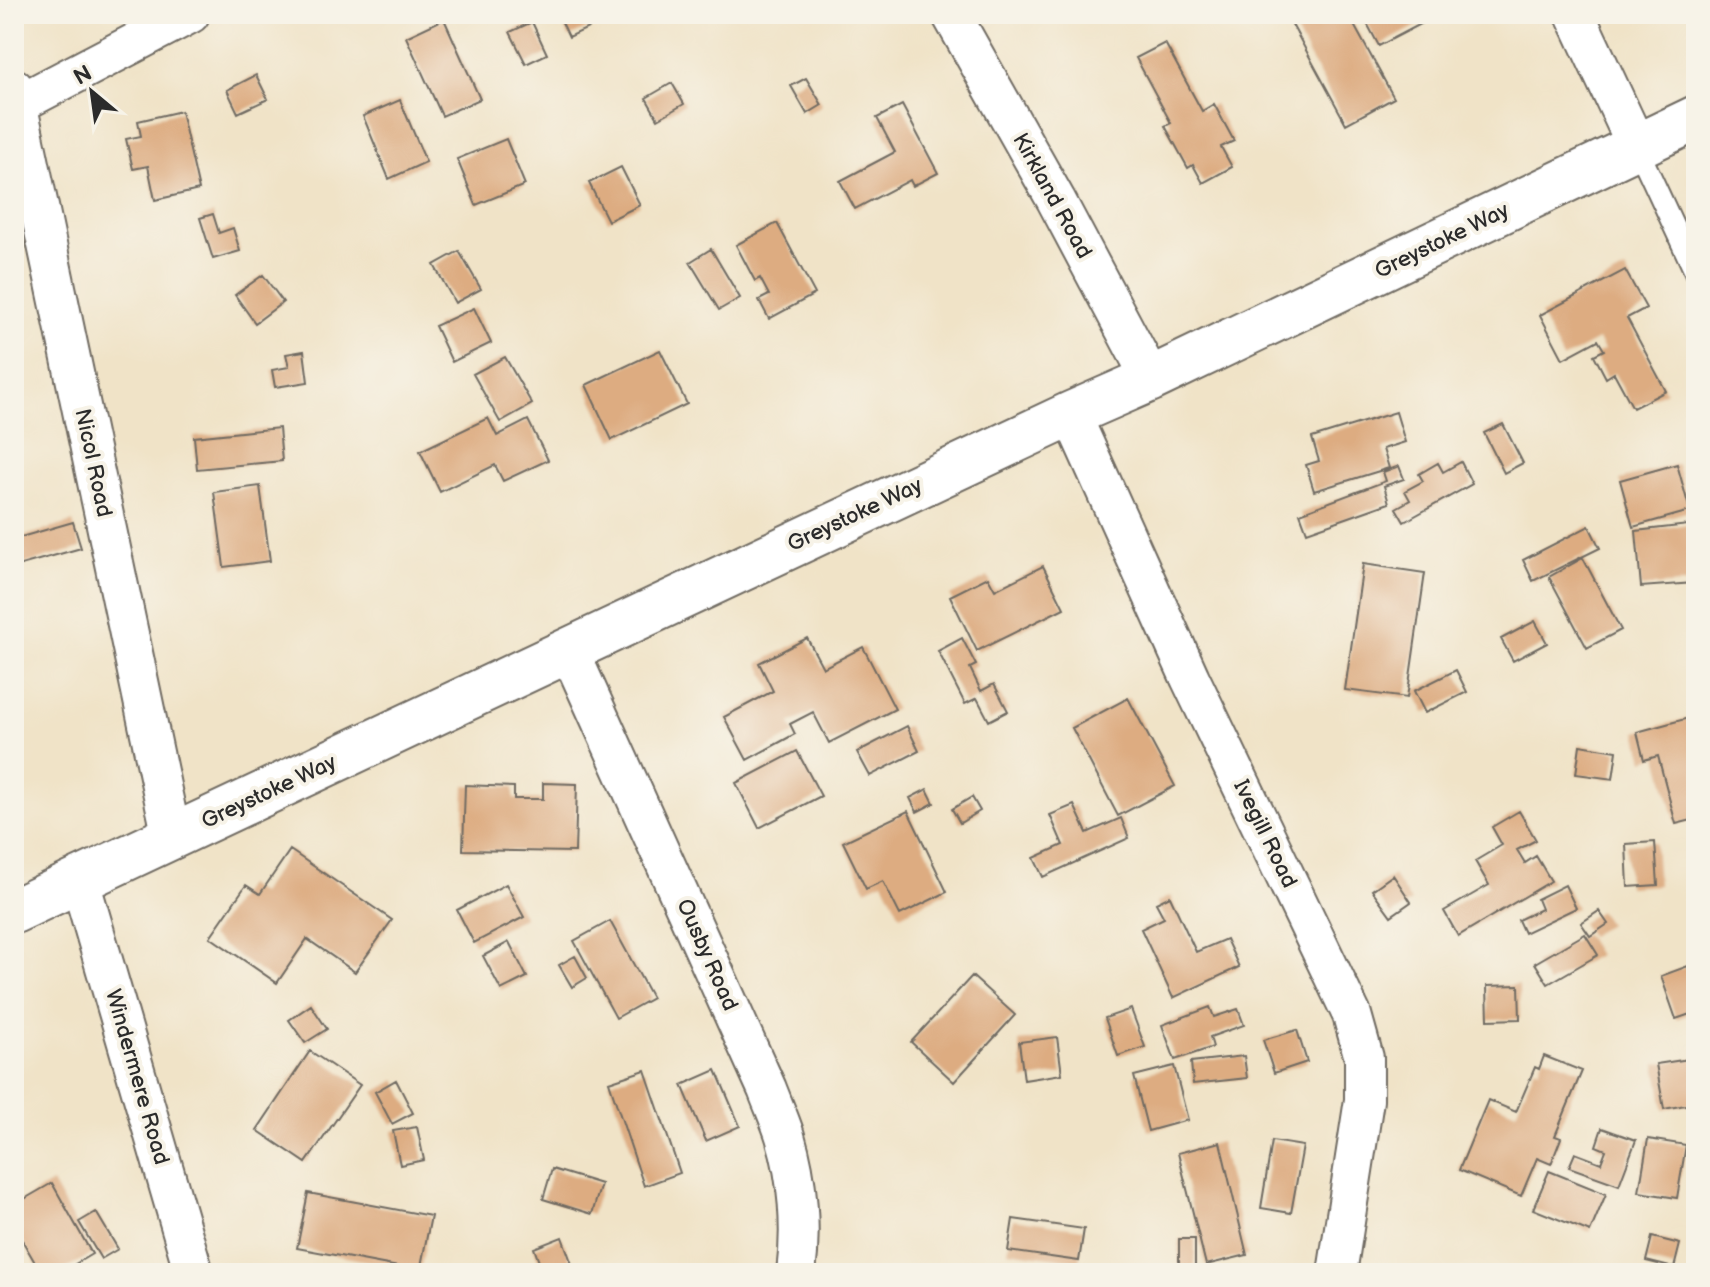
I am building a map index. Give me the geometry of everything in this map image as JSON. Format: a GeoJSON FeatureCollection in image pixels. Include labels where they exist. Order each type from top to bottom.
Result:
{"type":"FeatureCollection","features":[{"type":"Feature","properties":{"kind":"street"},"geometry":{"type":"LineString","coordinates":[[16,96],[190,14]]}},
{"type":"Feature","properties":{"kind":"street","name":"Kirkland Road"},"geometry":{"type":"LineString","coordinates":[[951,14],[1056,200],[1151,379]]}},
{"type":"Feature","properties":{"kind":"street"},"geometry":{"type":"LineString","coordinates":[[1575,14],[1637,147]]}},
{"type":"Feature","properties":{"kind":"street","name":"Nicol Road"},"geometry":{"type":"LineString","coordinates":[[16,96],[172,838]]}},
{"type":"Feature","properties":{"kind":"street","name":"Greystoke Way"},"geometry":{"type":"LineString","coordinates":[[14,911],[1151,379],[1696,118]]}},
{"type":"Feature","properties":{"kind":"street","name":"Ivegill Road"},"geometry":{"type":"LineString","coordinates":[[1071,414],[1190,678],[1352,1015],[1364,1058],[1364,1100],[1337,1273]]}},
{"type":"Feature","properties":{"kind":"street","name":"Ousby Road"},"geometry":{"type":"LineString","coordinates":[[569,650],[767,1089],[785,1138],[797,1198],[799,1249],[796,1273]]}},
{"type":"Feature","properties":{"kind":"street","name":"Windermere Road"},"geometry":{"type":"LineString","coordinates":[[80,881],[194,1273]]}},
{"type":"Feature","properties":{"kind":"lane"},"geometry":{"type":"LineString","coordinates":[[1637,147],[1696,274]]}},
{"type":"Feature","properties":{"kind":"building"},"geometry":{"type":"Polygon","coordinates":[[[558,14],[618,14],[569,37],[558,14]]]}},
{"type":"Feature","properties":{"kind":"building"},"geometry":{"type":"Polygon","coordinates":[[[1303,14],[1348,14],[1394,98],[1346,124],[1290,21],[1303,14]]]}},
{"type":"Feature","properties":{"kind":"building"},"geometry":{"type":"Polygon","coordinates":[[[1362,14],[1440,14],[1379,46],[1362,14]]]}},
{"type":"Feature","properties":{"kind":"building"},"geometry":{"type":"Polygon","coordinates":[[[444,19],[480,99],[442,116],[406,37],[444,19]]]}},
{"type":"Feature","properties":{"kind":"building"},"geometry":{"type":"Polygon","coordinates":[[[532,22],[547,54],[526,64],[510,32],[532,22]]]}},
{"type":"Feature","properties":{"kind":"building"},"geometry":{"type":"Polygon","coordinates":[[[1165,43],[1202,111],[1214,104],[1234,141],[1221,147],[1232,167],[1203,183],[1193,165],[1188,168],[1165,126],[1171,123],[1136,58],[1165,43]]]}},
{"type":"Feature","properties":{"kind":"building"},"geometry":{"type":"Polygon","coordinates":[[[256,75],[268,99],[238,113],[227,90],[256,75]]]}},
{"type":"Feature","properties":{"kind":"building"},"geometry":{"type":"Polygon","coordinates":[[[806,78],[822,105],[807,114],[791,86],[806,78]]]}},
{"type":"Feature","properties":{"kind":"building"},"geometry":{"type":"Polygon","coordinates":[[[672,83],[684,104],[658,119],[646,98],[672,83]]]}},
{"type":"Feature","properties":{"kind":"building"},"geometry":{"type":"Polygon","coordinates":[[[400,100],[426,162],[389,179],[363,116],[400,100]]]}},
{"type":"Feature","properties":{"kind":"building"},"geometry":{"type":"Polygon","coordinates":[[[902,105],[938,173],[913,186],[910,180],[855,209],[840,181],[895,152],[877,118],[902,105]]]}},
{"type":"Feature","properties":{"kind":"building"},"geometry":{"type":"Polygon","coordinates":[[[181,111],[199,190],[155,200],[148,166],[133,169],[126,139],[141,136],[138,121],[181,111]]]}},
{"type":"Feature","properties":{"kind":"building"},"geometry":{"type":"Polygon","coordinates":[[[506,139],[525,185],[476,205],[457,159],[506,139]]]}},
{"type":"Feature","properties":{"kind":"building"},"geometry":{"type":"Polygon","coordinates":[[[621,167],[640,205],[608,221],[589,183],[621,167]]]}},
{"type":"Feature","properties":{"kind":"building"},"geometry":{"type":"Polygon","coordinates":[[[213,214],[219,233],[233,228],[240,251],[213,259],[200,218],[213,214]]]}},
{"type":"Feature","properties":{"kind":"building"},"geometry":{"type":"Polygon","coordinates":[[[777,223],[815,294],[769,319],[759,300],[769,295],[760,278],[755,281],[736,245],[777,223]]]}},
{"type":"Feature","properties":{"kind":"building"},"geometry":{"type":"Polygon","coordinates":[[[711,249],[740,298],[719,310],[690,262],[711,249]]]}},
{"type":"Feature","properties":{"kind":"building"},"geometry":{"type":"Polygon","coordinates":[[[459,251],[481,289],[455,303],[434,265],[459,251]]]}},
{"type":"Feature","properties":{"kind":"building"},"geometry":{"type":"Polygon","coordinates":[[[1625,270],[1646,308],[1627,318],[1666,391],[1633,408],[1614,373],[1606,378],[1594,355],[1604,350],[1598,340],[1563,359],[1540,315],[1625,270]]]}},
{"type":"Feature","properties":{"kind":"building"},"geometry":{"type":"Polygon","coordinates":[[[263,275],[283,302],[255,323],[235,295],[263,275]]]}},
{"type":"Feature","properties":{"kind":"building"},"geometry":{"type":"Polygon","coordinates":[[[474,308],[491,343],[452,362],[435,326],[474,308]]]}},
{"type":"Feature","properties":{"kind":"building"},"geometry":{"type":"Polygon","coordinates":[[[660,350],[687,404],[612,440],[586,385],[660,350]]]}},
{"type":"Feature","properties":{"kind":"building"},"geometry":{"type":"Polygon","coordinates":[[[304,351],[308,382],[275,387],[272,370],[289,367],[286,354],[304,351]]]}},
{"type":"Feature","properties":{"kind":"building"},"geometry":{"type":"Polygon","coordinates":[[[505,357],[532,404],[500,422],[473,374],[505,357]]]}},
{"type":"Feature","properties":{"kind":"building"},"geometry":{"type":"Polygon","coordinates":[[[1396,412],[1405,442],[1383,449],[1389,468],[1314,491],[1306,465],[1319,461],[1312,438],[1396,412]]]}},
{"type":"Feature","properties":{"kind":"building"},"geometry":{"type":"Polygon","coordinates":[[[488,418],[497,436],[528,420],[548,460],[503,481],[495,465],[440,492],[420,451],[488,418]]]}},
{"type":"Feature","properties":{"kind":"building"},"geometry":{"type":"Polygon","coordinates":[[[1503,424],[1523,463],[1504,473],[1484,433],[1503,424]]]}},
{"type":"Feature","properties":{"kind":"building"},"geometry":{"type":"Polygon","coordinates":[[[279,428],[282,461],[197,469],[194,437],[279,428]]]}},
{"type":"Feature","properties":{"kind":"building"},"geometry":{"type":"Polygon","coordinates":[[[1461,462],[1472,484],[1404,522],[1396,508],[1410,500],[1405,491],[1423,481],[1419,474],[1438,463],[1443,472],[1461,462]]]}},
{"type":"Feature","properties":{"kind":"building"},"geometry":{"type":"Polygon","coordinates":[[[1677,464],[1690,511],[1633,527],[1620,480],[1677,464]]]}},
{"type":"Feature","properties":{"kind":"building"},"geometry":{"type":"Polygon","coordinates":[[[1399,466],[1404,479],[1384,486],[1389,503],[1307,532],[1300,513],[1386,481],[1383,472],[1399,466]]]}},
{"type":"Feature","properties":{"kind":"building"},"geometry":{"type":"Polygon","coordinates":[[[260,486],[270,561],[224,567],[214,492],[260,486]]]}},
{"type":"Feature","properties":{"kind":"building"},"geometry":{"type":"Polygon","coordinates":[[[73,522],[81,548],[14,567],[14,539],[73,522]]]}},
{"type":"Feature","properties":{"kind":"building"},"geometry":{"type":"Polygon","coordinates":[[[1688,525],[1694,583],[1641,587],[1636,531],[1688,525]]]}},
{"type":"Feature","properties":{"kind":"building"},"geometry":{"type":"Polygon","coordinates":[[[1589,526],[1600,548],[1533,581],[1523,560],[1589,526]]]}},
{"type":"Feature","properties":{"kind":"building"},"geometry":{"type":"Polygon","coordinates":[[[1583,558],[1621,630],[1587,648],[1549,577],[1583,558]]]}},
{"type":"Feature","properties":{"kind":"building"},"geometry":{"type":"Polygon","coordinates":[[[1363,564],[1425,573],[1407,698],[1345,690],[1363,564]]]}},
{"type":"Feature","properties":{"kind":"building"},"geometry":{"type":"Polygon","coordinates":[[[1043,566],[1064,608],[977,651],[950,596],[988,577],[995,590],[1043,566]]]}},
{"type":"Feature","properties":{"kind":"building"},"geometry":{"type":"Polygon","coordinates":[[[1535,621],[1547,643],[1513,661],[1501,639],[1535,621]]]}},
{"type":"Feature","properties":{"kind":"building"},"geometry":{"type":"Polygon","coordinates":[[[807,638],[823,668],[863,647],[895,709],[829,743],[813,712],[790,724],[795,734],[747,760],[724,717],[773,691],[759,663],[807,638]]]}},
{"type":"Feature","properties":{"kind":"building"},"geometry":{"type":"Polygon","coordinates":[[[962,638],[976,665],[970,668],[981,691],[994,684],[1008,711],[989,721],[977,698],[965,704],[938,651],[962,638]]]}},
{"type":"Feature","properties":{"kind":"building"},"geometry":{"type":"Polygon","coordinates":[[[1456,670],[1467,692],[1425,713],[1414,691],[1456,670]]]}},
{"type":"Feature","properties":{"kind":"building"},"geometry":{"type":"Polygon","coordinates":[[[1128,698],[1175,786],[1118,816],[1072,728],[1128,698]]]}},
{"type":"Feature","properties":{"kind":"building"},"geometry":{"type":"Polygon","coordinates":[[[1696,716],[1696,819],[1676,824],[1658,756],[1644,760],[1637,732],[1696,716]]]}},
{"type":"Feature","properties":{"kind":"building"},"geometry":{"type":"Polygon","coordinates":[[[907,726],[919,751],[870,776],[857,752],[907,726]]]}},
{"type":"Feature","properties":{"kind":"building"},"geometry":{"type":"Polygon","coordinates":[[[1580,745],[1617,751],[1613,779],[1576,774],[1580,745]]]}},
{"type":"Feature","properties":{"kind":"building"},"geometry":{"type":"Polygon","coordinates":[[[797,751],[821,796],[759,828],[736,783],[797,751]]]}},
{"type":"Feature","properties":{"kind":"building"},"geometry":{"type":"Polygon","coordinates":[[[543,783],[577,784],[575,852],[463,850],[465,785],[514,787],[514,799],[543,799],[543,783]]]}},
{"type":"Feature","properties":{"kind":"building"},"geometry":{"type":"Polygon","coordinates":[[[927,789],[934,803],[917,812],[910,798],[927,789]]]}},
{"type":"Feature","properties":{"kind":"building"},"geometry":{"type":"Polygon","coordinates":[[[972,797],[980,811],[960,823],[952,809],[972,797]]]}},
{"type":"Feature","properties":{"kind":"building"},"geometry":{"type":"Polygon","coordinates":[[[1074,805],[1087,833],[1121,818],[1129,838],[1043,877],[1034,858],[1063,845],[1050,815],[1074,805]]]}},
{"type":"Feature","properties":{"kind":"building"},"geometry":{"type":"Polygon","coordinates":[[[908,811],[947,892],[900,915],[883,881],[866,889],[843,842],[908,811]]]}},
{"type":"Feature","properties":{"kind":"building"},"geometry":{"type":"Polygon","coordinates":[[[1519,811],[1536,840],[1517,850],[1525,863],[1536,856],[1551,881],[1458,936],[1444,911],[1489,885],[1475,861],[1502,845],[1492,827],[1519,811]]]}},
{"type":"Feature","properties":{"kind":"building"},"geometry":{"type":"Polygon","coordinates":[[[1655,842],[1658,885],[1628,887],[1626,844],[1655,842]]]}},
{"type":"Feature","properties":{"kind":"building"},"geometry":{"type":"Polygon","coordinates":[[[290,850],[392,920],[355,972],[307,939],[277,983],[210,937],[246,885],[260,894],[290,850]]]}},
{"type":"Feature","properties":{"kind":"building"},"geometry":{"type":"Polygon","coordinates":[[[1393,875],[1411,902],[1391,916],[1372,890],[1393,875]]]}},
{"type":"Feature","properties":{"kind":"building"},"geometry":{"type":"Polygon","coordinates":[[[506,884],[524,917],[474,943],[457,910],[506,884]]]}},
{"type":"Feature","properties":{"kind":"building"},"geometry":{"type":"Polygon","coordinates":[[[1565,885],[1576,908],[1524,933],[1518,920],[1541,909],[1537,899],[1565,885]]]}},
{"type":"Feature","properties":{"kind":"building"},"geometry":{"type":"Polygon","coordinates":[[[1170,896],[1196,952],[1226,939],[1239,967],[1173,998],[1141,929],[1164,918],[1156,903],[1170,896]]]}},
{"type":"Feature","properties":{"kind":"building"},"geometry":{"type":"Polygon","coordinates":[[[1599,911],[1608,924],[1590,936],[1581,923],[1599,911]]]}},
{"type":"Feature","properties":{"kind":"building"},"geometry":{"type":"Polygon","coordinates":[[[610,921],[652,998],[616,1018],[574,941],[610,921]]]}},
{"type":"Feature","properties":{"kind":"building"},"geometry":{"type":"Polygon","coordinates":[[[1585,934],[1598,955],[1548,984],[1535,963],[1585,934]]]}},
{"type":"Feature","properties":{"kind":"building"},"geometry":{"type":"Polygon","coordinates":[[[509,942],[527,977],[501,990],[483,956],[509,942]]]}},
{"type":"Feature","properties":{"kind":"building"},"geometry":{"type":"Polygon","coordinates":[[[575,956],[587,978],[572,987],[559,965],[575,956]]]}},
{"type":"Feature","properties":{"kind":"building"},"geometry":{"type":"Polygon","coordinates":[[[1688,966],[1696,989],[1696,1012],[1676,1019],[1661,976],[1688,966]]]}},
{"type":"Feature","properties":{"kind":"building"},"geometry":{"type":"Polygon","coordinates":[[[972,976],[1015,1015],[954,1082],[911,1042],[972,976]]]}},
{"type":"Feature","properties":{"kind":"building"},"geometry":{"type":"Polygon","coordinates":[[[1519,985],[1520,1019],[1488,1020],[1487,986],[1519,985]]]}},
{"type":"Feature","properties":{"kind":"building"},"geometry":{"type":"Polygon","coordinates":[[[311,1005],[327,1029],[305,1043],[289,1020],[311,1005]]]}},
{"type":"Feature","properties":{"kind":"building"},"geometry":{"type":"Polygon","coordinates":[[[1210,1007],[1214,1017],[1238,1009],[1244,1025],[1210,1037],[1213,1047],[1175,1060],[1162,1025],[1210,1007]]]}},
{"type":"Feature","properties":{"kind":"building"},"geometry":{"type":"Polygon","coordinates":[[[1131,1009],[1145,1047],[1118,1056],[1105,1018],[1131,1009]]]}},
{"type":"Feature","properties":{"kind":"building"},"geometry":{"type":"Polygon","coordinates":[[[1297,1030],[1307,1062],[1274,1073],[1263,1040],[1297,1030]]]}},
{"type":"Feature","properties":{"kind":"building"},"geometry":{"type":"Polygon","coordinates":[[[1057,1037],[1062,1074],[1024,1080],[1019,1042],[1057,1037]]]}},
{"type":"Feature","properties":{"kind":"building"},"geometry":{"type":"Polygon","coordinates":[[[310,1051],[360,1085],[306,1163],[257,1130],[310,1051]]]}},
{"type":"Feature","properties":{"kind":"building"},"geometry":{"type":"Polygon","coordinates":[[[1244,1056],[1247,1078],[1193,1084],[1191,1062],[1244,1056]]]}},
{"type":"Feature","properties":{"kind":"building"},"geometry":{"type":"Polygon","coordinates":[[[1544,1056],[1582,1071],[1555,1136],[1561,1138],[1551,1164],[1537,1158],[1521,1196],[1459,1170],[1488,1100],[1516,1112],[1535,1067],[1539,1069],[1544,1056]]]}},
{"type":"Feature","properties":{"kind":"building"},"geometry":{"type":"Polygon","coordinates":[[[1696,1058],[1696,1103],[1664,1109],[1656,1064],[1696,1058]]]}},
{"type":"Feature","properties":{"kind":"building"},"geometry":{"type":"Polygon","coordinates":[[[1174,1066],[1188,1120],[1148,1131],[1134,1076],[1174,1066]]]}},
{"type":"Feature","properties":{"kind":"building"},"geometry":{"type":"Polygon","coordinates":[[[645,1070],[680,1173],[644,1186],[609,1082],[645,1070]]]}},
{"type":"Feature","properties":{"kind":"building"},"geometry":{"type":"Polygon","coordinates":[[[716,1070],[740,1126],[706,1141],[682,1085],[716,1070]]]}},
{"type":"Feature","properties":{"kind":"building"},"geometry":{"type":"Polygon","coordinates":[[[396,1080],[413,1113],[392,1124],[375,1092],[396,1080]]]}},
{"type":"Feature","properties":{"kind":"building"},"geometry":{"type":"Polygon","coordinates":[[[417,1127],[424,1160],[400,1165],[393,1131],[417,1127]]]}},
{"type":"Feature","properties":{"kind":"building"},"geometry":{"type":"Polygon","coordinates":[[[1602,1128],[1636,1140],[1619,1185],[1569,1167],[1575,1153],[1601,1163],[1606,1150],[1596,1146],[1602,1128]]]}},
{"type":"Feature","properties":{"kind":"building"},"geometry":{"type":"Polygon","coordinates":[[[1648,1139],[1686,1145],[1677,1198],[1639,1192],[1648,1139]]]}},
{"type":"Feature","properties":{"kind":"building"},"geometry":{"type":"Polygon","coordinates":[[[1272,1141],[1303,1146],[1291,1213],[1261,1208],[1272,1141]]]}},
{"type":"Feature","properties":{"kind":"building"},"geometry":{"type":"Polygon","coordinates":[[[1220,1142],[1247,1255],[1206,1265],[1178,1153],[1220,1142]]]}},
{"type":"Feature","properties":{"kind":"building"},"geometry":{"type":"Polygon","coordinates":[[[552,1169],[601,1184],[592,1214],[543,1199],[552,1169]]]}},
{"type":"Feature","properties":{"kind":"building"},"geometry":{"type":"Polygon","coordinates":[[[1549,1171],[1606,1194],[1590,1232],[1533,1209],[1549,1171]]]}},
{"type":"Feature","properties":{"kind":"building"},"geometry":{"type":"Polygon","coordinates":[[[52,1183],[92,1254],[60,1273],[41,1273],[14,1226],[14,1205],[52,1183]]]}},
{"type":"Feature","properties":{"kind":"building"},"geometry":{"type":"Polygon","coordinates":[[[308,1193],[431,1216],[420,1271],[297,1248],[308,1193]]]}},
{"type":"Feature","properties":{"kind":"building"},"geometry":{"type":"Polygon","coordinates":[[[96,1212],[118,1249],[101,1259],[79,1222],[96,1212]]]}},
{"type":"Feature","properties":{"kind":"building"},"geometry":{"type":"Polygon","coordinates":[[[1013,1219],[1084,1229],[1079,1261],[1008,1251],[1013,1219]]]}},
{"type":"Feature","properties":{"kind":"building"},"geometry":{"type":"Polygon","coordinates":[[[562,1237],[573,1267],[558,1273],[543,1273],[534,1248],[562,1237]]]}},
{"type":"Feature","properties":{"kind":"building"},"geometry":{"type":"Polygon","coordinates":[[[1652,1237],[1680,1244],[1674,1268],[1646,1261],[1652,1237]]]}},
{"type":"Feature","properties":{"kind":"building"},"geometry":{"type":"Polygon","coordinates":[[[1179,1239],[1195,1239],[1195,1267],[1179,1267],[1179,1239]]]}}]}
